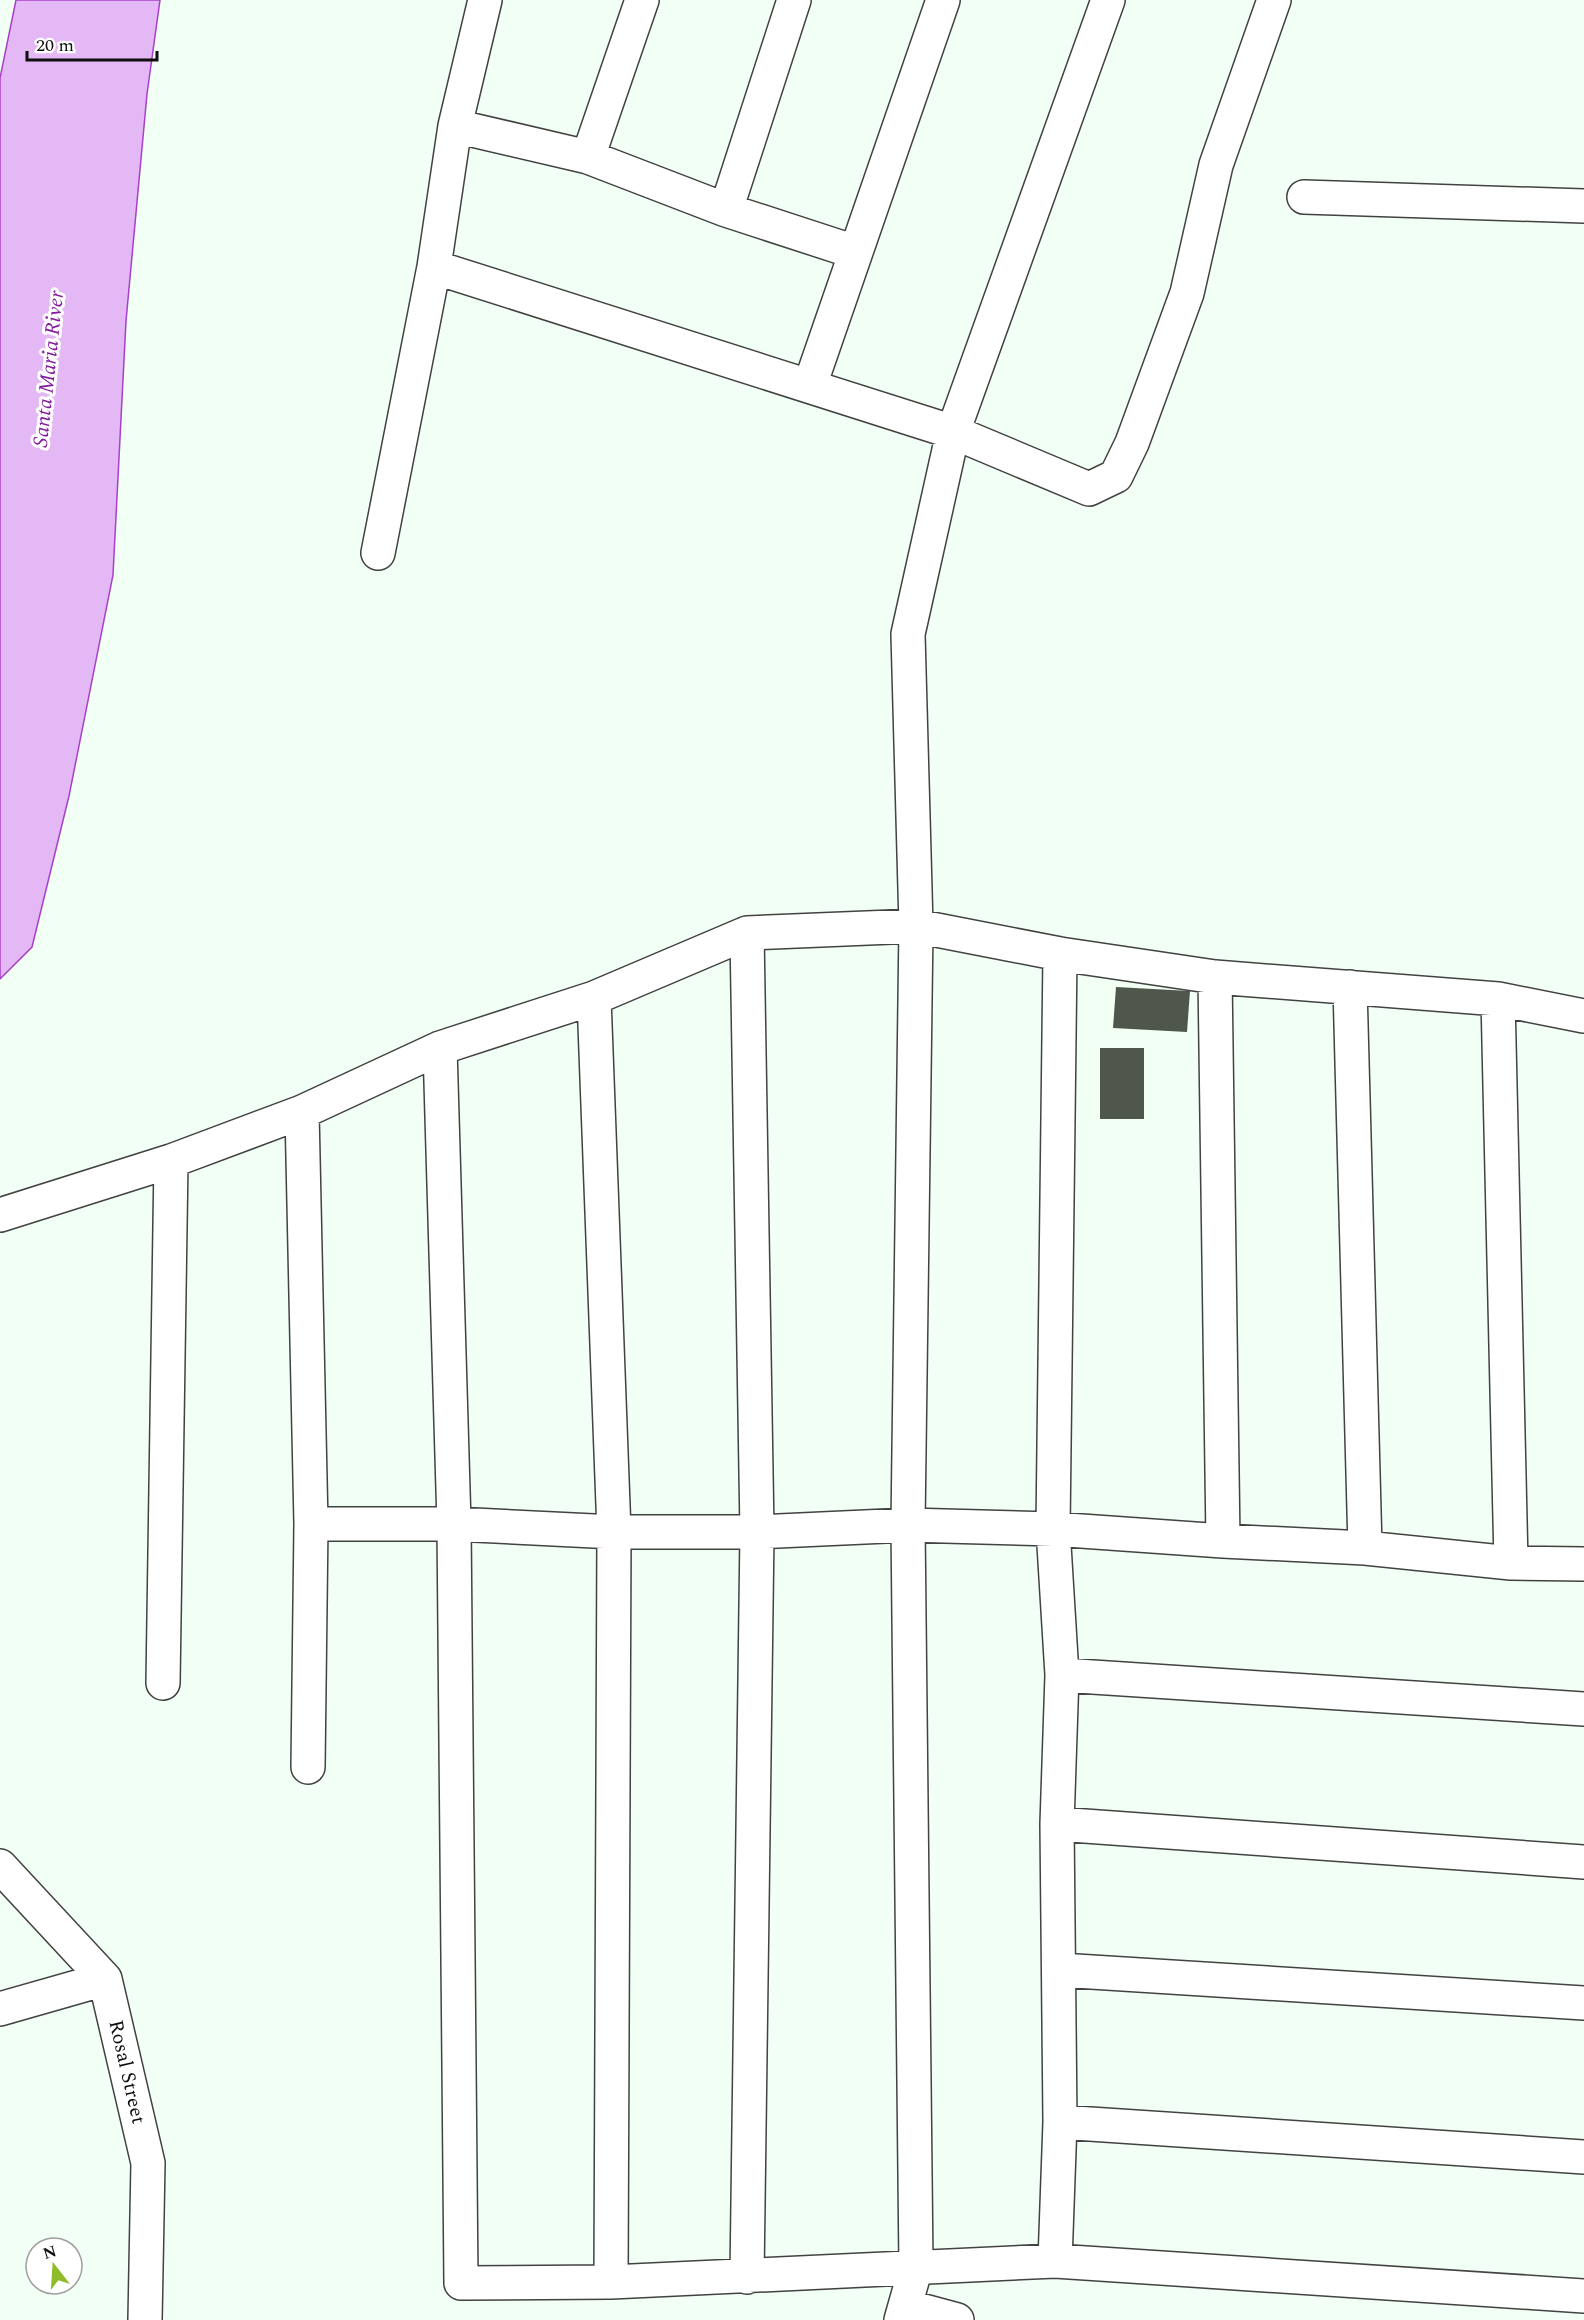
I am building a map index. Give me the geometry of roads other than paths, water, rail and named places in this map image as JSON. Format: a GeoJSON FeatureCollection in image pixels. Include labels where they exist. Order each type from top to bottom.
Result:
{"type":"FeatureCollection","features":[{"type":"Feature","properties":{"kind":"street"},"geometry":{"type":"LineString","coordinates":[[378,553],[434,267],[455,126],[485,0]]}},
{"type":"Feature","properties":{"kind":"street"},"geometry":{"type":"LineString","coordinates":[[588,157],[642,0]]}},
{"type":"Feature","properties":{"kind":"street"},"geometry":{"type":"LineString","coordinates":[[726,210],[794,0]]}},
{"type":"Feature","properties":{"kind":"street"},"geometry":{"type":"LineString","coordinates":[[810,385],[943,0]]}},
{"type":"Feature","properties":{"kind":"street"},"geometry":{"type":"LineString","coordinates":[[957,2320],[903,2313],[916,2267],[908,1525],[916,926],[908,634],[953,432],[1107,0]]}},
{"type":"Feature","properties":{"kind":"street"},"geometry":{"type":"LineString","coordinates":[[434,267],[953,432],[1089,489],[1116,476],[1132,443],[1187,293],[1216,165],[1274,0]]}},
{"type":"Feature","properties":{"kind":"street"},"geometry":{"type":"LineString","coordinates":[[455,126],[588,157],[726,210],[855,252]]}},
{"type":"Feature","properties":{"kind":"street"},"geometry":{"type":"LineString","coordinates":[[1304,197],[1584,206]]}},
{"type":"Feature","properties":{"kind":"street"},"geometry":{"type":"LineString","coordinates":[[0,1215],[171,1161],[303,1112],[440,1048],[594,998],[747,933],[916,926],[1060,954],[1215,977],[1498,999],[1584,1016]]}},
{"type":"Feature","properties":{"kind":"street"},"geometry":{"type":"LineString","coordinates":[[747,933],[757,1532],[747,2277]]}},
{"type":"Feature","properties":{"kind":"street"},"geometry":{"type":"LineString","coordinates":[[1055,2261],[1060,2122],[1057,1824],[1062,1675],[1053,1529],[1060,954]]}},
{"type":"Feature","properties":{"kind":"street"},"geometry":{"type":"LineString","coordinates":[[1215,977],[1223,1541]]}},
{"type":"Feature","properties":{"kind":"street"},"geometry":{"type":"LineString","coordinates":[[1350,987],[1365,1548]]}},
{"type":"Feature","properties":{"kind":"street"},"geometry":{"type":"LineString","coordinates":[[594,998],[614,1532],[611,2282]]}},
{"type":"Feature","properties":{"kind":"street"},"geometry":{"type":"LineString","coordinates":[[1498,999],[1511,1563]]}},
{"type":"Feature","properties":{"kind":"street"},"geometry":{"type":"LineString","coordinates":[[440,1048],[454,1524],[461,2283],[611,2282],[747,2277],[1055,2261],[1584,2296]]}},
{"type":"Feature","properties":{"kind":"street"},"geometry":{"type":"LineString","coordinates":[[303,1112],[311,1524],[308,1767]]}},
{"type":"Feature","properties":{"kind":"street"},"geometry":{"type":"LineString","coordinates":[[163,1683],[171,1161]]}},
{"type":"Feature","properties":{"kind":"street"},"geometry":{"type":"LineString","coordinates":[[311,1524],[454,1524],[614,1532],[757,1532],[908,1525],[1053,1529],[1365,1548],[1511,1563],[1584,1564]]}},
{"type":"Feature","properties":{"kind":"street"},"geometry":{"type":"LineString","coordinates":[[1062,1675],[1584,1709]]}},
{"type":"Feature","properties":{"kind":"street"},"geometry":{"type":"LineString","coordinates":[[1057,1824],[1584,1862]]}},
{"type":"Feature","properties":{"kind":"street","name":"Rosal Street"},"geometry":{"type":"LineString","coordinates":[[0,1866],[105,1979],[148,2163],[145,2320]]}},
{"type":"Feature","properties":{"kind":"street"},"geometry":{"type":"LineString","coordinates":[[1060,1970],[1584,2003]]}},
{"type":"Feature","properties":{"kind":"street"},"geometry":{"type":"LineString","coordinates":[[0,2009],[105,1979]]}},
{"type":"Feature","properties":{"kind":"street"},"geometry":{"type":"LineString","coordinates":[[1060,2122],[1584,2157]]}},
{"type":"Feature","properties":{"kind":"water","name":"Santa Maria River"},"geometry":{"type":"Polygon","coordinates":[[[16,0],[160,0],[147,94],[126,321],[113,575],[69,796],[32,947],[0,979],[0,78],[16,0]]]}}]}
